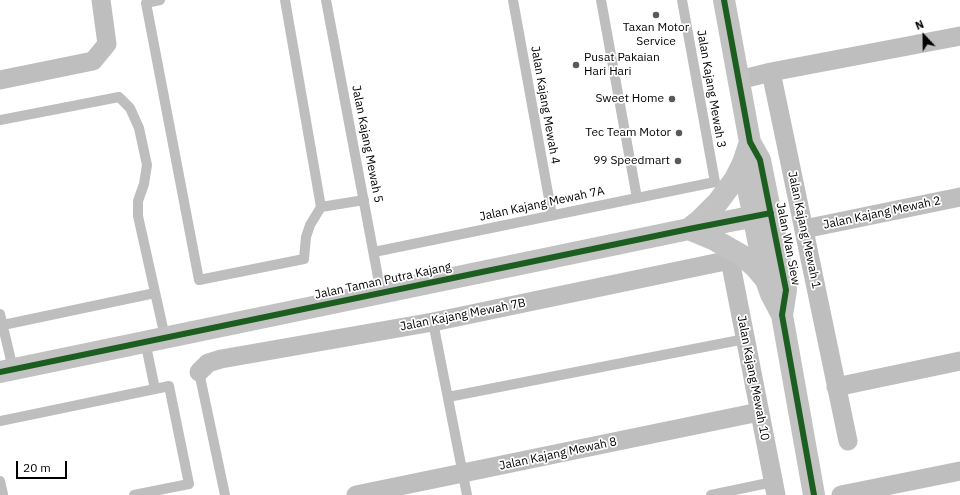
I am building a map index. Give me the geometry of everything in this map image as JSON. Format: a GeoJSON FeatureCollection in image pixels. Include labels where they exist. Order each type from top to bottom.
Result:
{"type":"FeatureCollection","features":[{"type":"Feature","properties":{"kind":"street"},"geometry":{"type":"LineString","coordinates":[[0,80],[93,61],[106,44],[101,0]]}},
{"type":"Feature","properties":{"kind":"street","name":"Jalan Wan Siew"},"geometry":{"type":"LineString","coordinates":[[724,0],[750,142],[760,160],[766,280],[771,294],[782,315],[814,495]]}},
{"type":"Feature","properties":{"kind":"street"},"geometry":{"type":"LineString","coordinates":[[739,80],[772,72],[960,36]]}},
{"type":"Feature","properties":{"kind":"street","name":"Jalan Kajang Mewah 1"},"geometry":{"type":"LineString","coordinates":[[772,72],[848,441]]}},
{"type":"Feature","properties":{"kind":"street","name":"Jalan Wan Siew"},"geometry":{"type":"LineString","coordinates":[[750,142],[743,163],[762,215],[786,290],[782,315]]}},
{"type":"Feature","properties":{"kind":"street"},"geometry":{"type":"LineString","coordinates":[[743,163],[735,179],[718,202],[689,229],[713,239],[741,255],[755,267],[766,280]]}},
{"type":"Feature","properties":{"kind":"street","name":"Jalan Kajang Mewah 2"},"geometry":{"type":"LineString","coordinates":[[804,229],[960,197]]}},
{"type":"Feature","properties":{"kind":"street","name":"Jalan Taman Putra Kajang"},"geometry":{"type":"LineString","coordinates":[[6,371],[155,339],[762,215]]}},
{"type":"Feature","properties":{"kind":"street","name":"Jalan Kajang Mewah 7B"},"geometry":{"type":"LineString","coordinates":[[198,372],[208,363],[221,359],[433,322],[730,260]]}},
{"type":"Feature","properties":{"kind":"street","name":"Jalan Kajang Mewah 10"},"geometry":{"type":"LineString","coordinates":[[730,260],[774,488]]}},
{"type":"Feature","properties":{"kind":"street"},"geometry":{"type":"LineString","coordinates":[[836,387],[960,361]]}},
{"type":"Feature","properties":{"kind":"street","name":"Jalan Kajang Mewah 8"},"geometry":{"type":"LineString","coordinates":[[356,495],[759,412]]}},
{"type":"Feature","properties":{"kind":"street"},"geometry":{"type":"LineString","coordinates":[[841,495],[960,471]]}},
{"type":"Feature","properties":{"kind":"lane"},"geometry":{"type":"LineString","coordinates":[[160,0],[146,3],[199,280],[304,259],[306,237],[310,225],[321,207],[285,0]]}},
{"type":"Feature","properties":{"kind":"lane","name":"Jalan Kajang Mewah 5"},"geometry":{"type":"LineString","coordinates":[[326,0],[381,293]]}},
{"type":"Feature","properties":{"kind":"lane","name":"Jalan Kajang Mewah 4"},"geometry":{"type":"LineString","coordinates":[[513,0],[552,215]]}},
{"type":"Feature","properties":{"kind":"lane"},"geometry":{"type":"LineString","coordinates":[[601,0],[637,198]]}},
{"type":"Feature","properties":{"kind":"lane","name":"Jalan Kajang Mewah 3"},"geometry":{"type":"LineString","coordinates":[[682,0],[715,182]]}},
{"type":"Feature","properties":{"kind":"lane"},"geometry":{"type":"LineString","coordinates":[[0,120],[119,97],[130,108],[139,128],[146,165],[144,184],[138,201],[138,216],[155,293],[155,389]]}},
{"type":"Feature","properties":{"kind":"lane","name":"Jalan Kajang Mewah 7A"},"geometry":{"type":"LineString","coordinates":[[374,252],[715,182]]}},
{"type":"Feature","properties":{"kind":"lane"},"geometry":{"type":"LineString","coordinates":[[321,207],[364,200]]}},
{"type":"Feature","properties":{"kind":"lane"},"geometry":{"type":"LineString","coordinates":[[3,325],[155,293]]}},
{"type":"Feature","properties":{"kind":"lane"},"geometry":{"type":"LineString","coordinates":[[0,314],[3,325],[6,371]]}},
{"type":"Feature","properties":{"kind":"lane"},"geometry":{"type":"LineString","coordinates":[[433,322],[467,495]]}},
{"type":"Feature","properties":{"kind":"lane"},"geometry":{"type":"LineString","coordinates":[[448,397],[745,339]]}},
{"type":"Feature","properties":{"kind":"lane"},"geometry":{"type":"LineString","coordinates":[[198,372],[225,495]]}},
{"type":"Feature","properties":{"kind":"lane"},"geometry":{"type":"LineString","coordinates":[[0,420],[169,386],[189,484],[134,495]]}},
{"type":"Feature","properties":{"kind":"lane"},"geometry":{"type":"LineString","coordinates":[[0,481],[3,494]]}},
{"type":"Feature","properties":{"kind":"lane"},"geometry":{"type":"LineString","coordinates":[[711,495],[774,488]]}},
{"type":"Feature","properties":{"kind":"cycle path"},"geometry":{"type":"LineString","coordinates":[[724,0],[750,142],[760,160],[786,290],[782,315],[814,495]]}},
{"type":"Feature","properties":{"kind":"cycle path"},"geometry":{"type":"LineString","coordinates":[[0,372],[771,213]]}},
{"type":"Feature","properties":{"kind":"place","name":"Taxan Motor Service"},"geometry":{"type":"Point","coordinates":[656,15]}},
{"type":"Feature","properties":{"kind":"place","name":"Pusat Pakaian Hari Hari"},"geometry":{"type":"Point","coordinates":[576,65]}},
{"type":"Feature","properties":{"kind":"place","name":"Sweet Home"},"geometry":{"type":"Point","coordinates":[672,99]}},
{"type":"Feature","properties":{"kind":"place","name":"Tec Team Motor"},"geometry":{"type":"Point","coordinates":[679,133]}},
{"type":"Feature","properties":{"kind":"place","name":"99 Speedmart"},"geometry":{"type":"Point","coordinates":[678,161]}}]}
